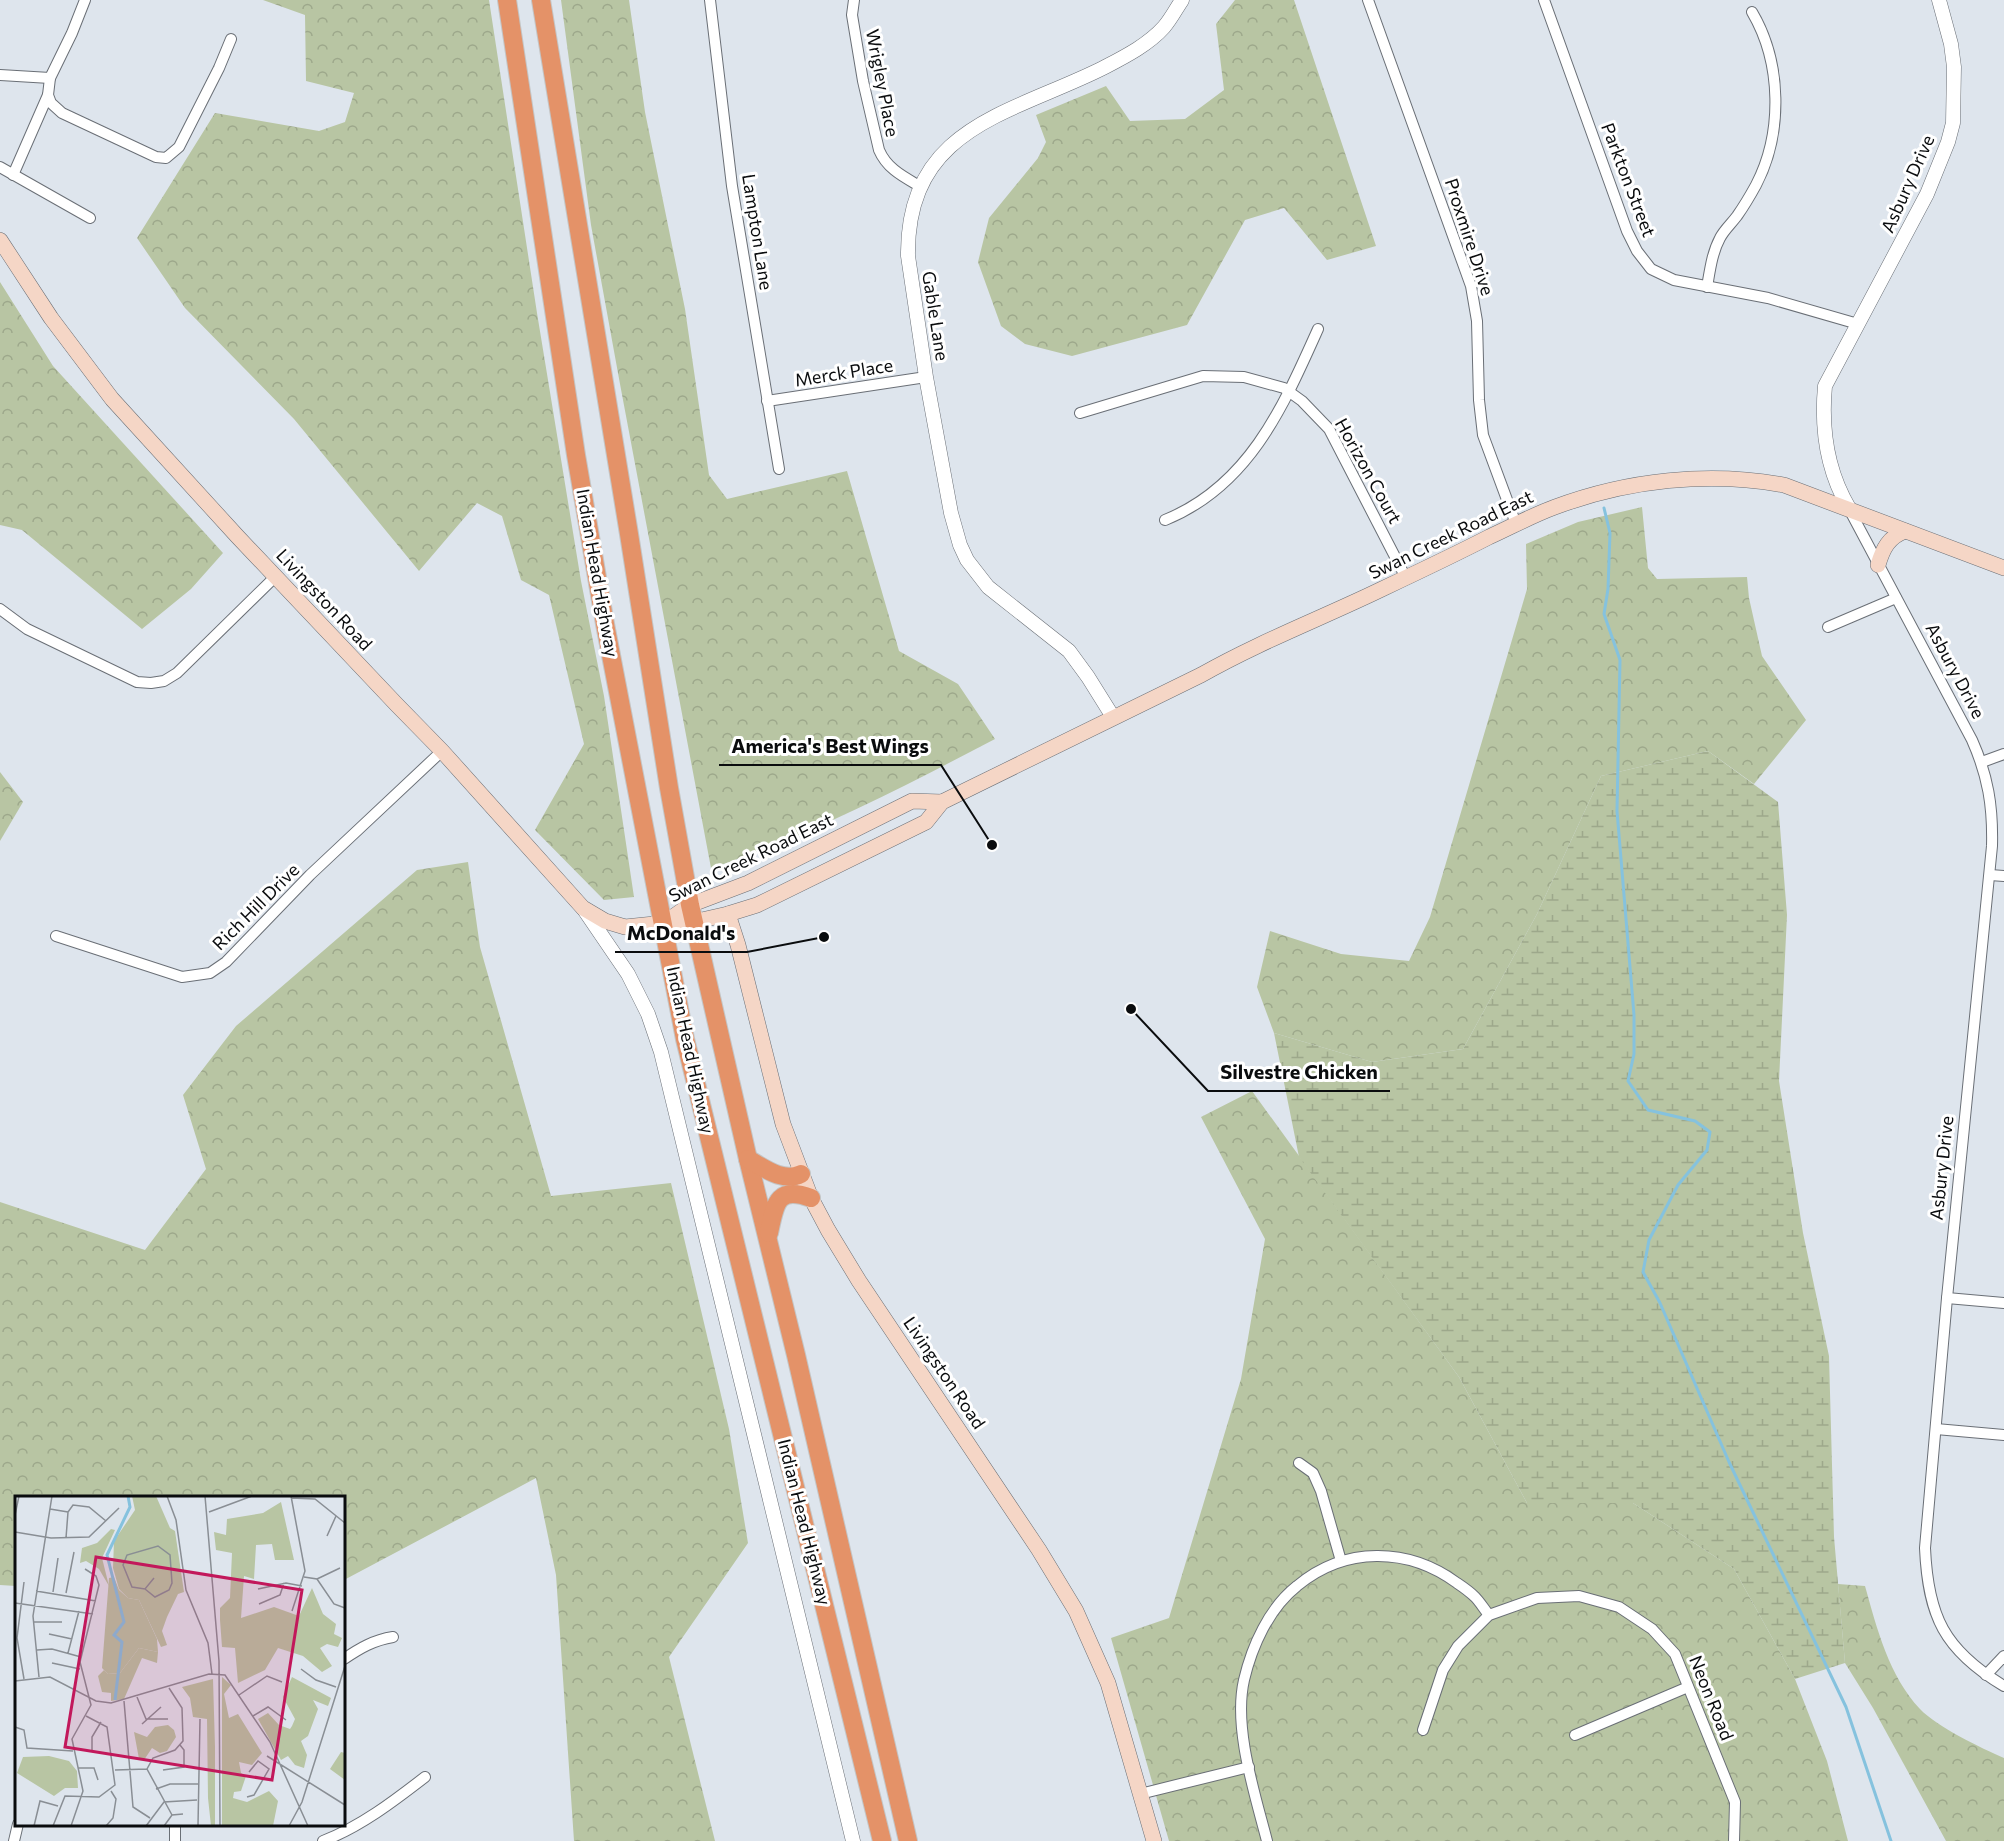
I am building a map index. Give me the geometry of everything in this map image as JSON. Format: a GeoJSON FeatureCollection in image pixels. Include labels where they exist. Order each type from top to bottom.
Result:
{"type":"FeatureCollection","features":[{"type":"Feature","properties":{"kind":"highway","name":"Indian Head Highway"},"geometry":{"type":"LineString","coordinates":[[507,0],[576,455],[605,624],[685,1039],[882,1841]]}},
{"type":"Feature","properties":{"kind":"highway","name":"Indian Head Highway"},"geometry":{"type":"LineString","coordinates":[[541,0],[669,788],[692,914],[908,1841]]}},
{"type":"Feature","properties":{"kind":"highway"},"geometry":{"type":"LineString","coordinates":[[748,1160],[785,1177],[801,1174]]}},
{"type":"Feature","properties":{"kind":"highway"},"geometry":{"type":"LineString","coordinates":[[768,1238],[776,1202],[782,1196],[799,1193],[811,1198]]}},
{"type":"Feature","properties":{"kind":"main road","name":"Livingston Road"},"geometry":{"type":"LineString","coordinates":[[0,240],[73,350],[112,399],[275,577],[442,751],[584,908],[604,921],[625,927],[664,923]]}},
{"type":"Feature","properties":{"kind":"main road","name":"Swan Creek Road East"},"geometry":{"type":"LineString","coordinates":[[692,914],[728,914],[757,905],[926,822],[942,802],[1226,661],[1406,578],[1516,524],[1555,507],[1601,492],[1688,480],[1724,479],[1769,482],[1849,508],[2004,568]]}},
{"type":"Feature","properties":{"kind":"main road"},"geometry":{"type":"LineString","coordinates":[[1878,565],[1884,547],[1893,537],[1905,531]]}},
{"type":"Feature","properties":{"kind":"main road","name":"Swan Creek Road East"},"geometry":{"type":"LineString","coordinates":[[664,923],[692,914],[748,883],[912,801],[942,802]]}},
{"type":"Feature","properties":{"kind":"main road","name":"Livingston Road"},"geometry":{"type":"LineString","coordinates":[[728,914],[783,1124],[811,1198],[859,1281],[1040,1550],[1076,1611],[1108,1683],[1154,1841]]}},
{"type":"Feature","properties":{"kind":"street"},"geometry":{"type":"LineString","coordinates":[[13,175],[48,95],[50,78],[85,0]]}},
{"type":"Feature","properties":{"kind":"street","name":"Lampton Lane"},"geometry":{"type":"LineString","coordinates":[[710,0],[732,186],[778,469]]}},
{"type":"Feature","properties":{"kind":"street","name":"Wrigley Place"},"geometry":{"type":"LineString","coordinates":[[854,0],[852,15],[867,103],[879,150],[889,166],[921,187]]}},
{"type":"Feature","properties":{"kind":"street","name":"Gable Lane"},"geometry":{"type":"LineString","coordinates":[[1113,717],[1069,651],[997,597],[977,575],[960,545],[951,513],[926,377],[908,256],[909,226],[915,202],[933,164],[968,131],[996,115],[1092,74],[1129,54],[1152,39],[1182,0]]}},
{"type":"Feature","properties":{"kind":"street","name":"Proxmire Drive"},"geometry":{"type":"LineString","coordinates":[[1368,0],[1471,286],[1477,321],[1482,428],[1516,524]]}},
{"type":"Feature","properties":{"kind":"street","name":"Parkton Street"},"geometry":{"type":"LineString","coordinates":[[1544,0],[1627,231],[1637,251],[1651,269],[1674,280],[1768,298],[1858,324]]}},
{"type":"Feature","properties":{"kind":"street","name":"Asbury Drive"},"geometry":{"type":"LineString","coordinates":[[1939,0],[1951,44],[1955,90],[1953,123],[1948,142],[1927,194],[1832,369],[1825,386],[1822,412],[1824,435],[1837,489],[1939,675],[1982,762],[1989,790],[1993,825],[1990,874],[1947,1298],[1925,1548],[1928,1586],[1932,1604],[1942,1628],[1956,1649],[1972,1665],[2004,1686]]}},
{"type":"Feature","properties":{"kind":"street"},"geometry":{"type":"LineString","coordinates":[[1707,287],[1711,262],[1719,240],[1757,183],[1768,156],[1773,135],[1775,96],[1772,68],[1762,33],[1752,12]]}},
{"type":"Feature","properties":{"kind":"street"},"geometry":{"type":"LineString","coordinates":[[48,95],[51,103],[62,112],[148,154],[166,158],[179,147],[231,39]]}},
{"type":"Feature","properties":{"kind":"street"},"geometry":{"type":"LineString","coordinates":[[0,75],[50,78]]}},
{"type":"Feature","properties":{"kind":"street"},"geometry":{"type":"LineString","coordinates":[[0,167],[90,218]]}},
{"type":"Feature","properties":{"kind":"street"},"geometry":{"type":"LineString","coordinates":[[1165,520],[1186,512],[1233,475],[1253,452],[1290,392],[1318,329]]}},
{"type":"Feature","properties":{"kind":"street","name":"Horizon Court"},"geometry":{"type":"LineString","coordinates":[[1080,413],[1203,376],[1244,377],[1273,384],[1290,392],[1311,409],[1329,429],[1406,578]]}},
{"type":"Feature","properties":{"kind":"street","name":"Merck Place"},"geometry":{"type":"LineString","coordinates":[[767,401],[926,377]]}},
{"type":"Feature","properties":{"kind":"street"},"geometry":{"type":"LineString","coordinates":[[0,609],[27,629],[62,647],[137,682],[151,683],[164,681],[177,673],[275,577]]}},
{"type":"Feature","properties":{"kind":"street"},"geometry":{"type":"LineString","coordinates":[[1828,627],[1896,598]]}},
{"type":"Feature","properties":{"kind":"street","name":"Rich Hill Drive"},"geometry":{"type":"LineString","coordinates":[[56,936],[182,977],[210,973],[226,962],[310,875],[442,751]]}},
{"type":"Feature","properties":{"kind":"street"},"geometry":{"type":"LineString","coordinates":[[1982,762],[2004,754]]}},
{"type":"Feature","properties":{"kind":"street"},"geometry":{"type":"LineString","coordinates":[[1990,874],[2004,876]]}},
{"type":"Feature","properties":{"kind":"street"},"geometry":{"type":"LineString","coordinates":[[584,908],[628,974],[648,1014],[661,1052],[853,1841]]}},
{"type":"Feature","properties":{"kind":"street"},"geometry":{"type":"LineString","coordinates":[[1947,1298],[2004,1303]]}},
{"type":"Feature","properties":{"kind":"street"},"geometry":{"type":"LineString","coordinates":[[1936,1429],[2004,1435]]}},
{"type":"Feature","properties":{"kind":"street"},"geometry":{"type":"LineString","coordinates":[[1299,1463],[1313,1473],[1321,1491],[1341,1562]]}},
{"type":"Feature","properties":{"kind":"street"},"geometry":{"type":"LineString","coordinates":[[1267,1841],[1249,1767],[1240,1710],[1244,1681],[1259,1636],[1274,1610],[1296,1586],[1341,1562],[1380,1555],[1407,1558],[1441,1571],[1474,1596],[1489,1615]]}},
{"type":"Feature","properties":{"kind":"street","name":"Neon Road"},"geometry":{"type":"LineString","coordinates":[[1423,1730],[1443,1670],[1458,1646],[1489,1615],[1537,1599],[1579,1596],[1619,1607],[1652,1629],[1675,1654],[1735,1802],[1734,1841]]}},
{"type":"Feature","properties":{"kind":"street"},"geometry":{"type":"LineString","coordinates":[[345,1658],[363,1646],[393,1637]]}},
{"type":"Feature","properties":{"kind":"street"},"geometry":{"type":"LineString","coordinates":[[1986,1675],[2004,1656]]}},
{"type":"Feature","properties":{"kind":"street"},"geometry":{"type":"LineString","coordinates":[[1575,1735],[1688,1687]]}},
{"type":"Feature","properties":{"kind":"street"},"geometry":{"type":"LineString","coordinates":[[1140,1794],[1249,1767]]}},
{"type":"Feature","properties":{"kind":"street"},"geometry":{"type":"LineString","coordinates":[[323,1841],[357,1824],[398,1798],[425,1777]]}},
{"type":"Feature","properties":{"kind":"street"},"geometry":{"type":"LineString","coordinates":[[14,1841],[18,1826]]}},
{"type":"Feature","properties":{"kind":"green space"},"geometry":{"type":"Polygon","coordinates":[[[263,0],[489,0],[537,313],[581,581],[604,696],[634,897],[604,900],[535,830],[584,744],[549,595],[521,580],[502,516],[477,503],[419,571],[294,419],[185,308],[137,238],[215,113],[319,131],[345,122],[354,93],[306,81],[305,15],[263,0]]]}},
{"type":"Feature","properties":{"kind":"green space"},"geometry":{"type":"Polygon","coordinates":[[[561,0],[629,0],[645,112],[685,309],[709,475],[727,499],[847,471],[899,651],[958,684],[995,739],[820,826],[711,868],[591,225],[561,0]]]}},
{"type":"Feature","properties":{"kind":"green space"},"geometry":{"type":"Polygon","coordinates":[[[1235,0],[1294,0],[1376,246],[1327,260],[1284,208],[1245,220],[1187,325],[1072,356],[1025,344],[1001,326],[978,262],[989,218],[1038,158],[1046,142],[1036,115],[1106,86],[1130,121],[1185,119],[1224,90],[1216,24],[1235,0]]]}},
{"type":"Feature","properties":{"kind":"green space"},"geometry":{"type":"Polygon","coordinates":[[[0,282],[53,366],[223,553],[191,589],[142,629],[22,530],[0,525],[0,282]]]}},
{"type":"Feature","properties":{"kind":"green space"},"geometry":{"type":"Polygon","coordinates":[[[1642,507],[1648,568],[1657,579],[1747,577],[1749,598],[1762,656],[1806,720],[1754,784],[1708,751],[1601,776],[1537,914],[1463,1049],[1372,1062],[1274,1033],[1257,987],[1270,931],[1341,954],[1409,961],[1430,917],[1527,589],[1526,544],[1578,522],[1642,507]]]}},
{"type":"Feature","properties":{"kind":"green space"},"geometry":{"type":"Polygon","coordinates":[[[1708,751],[1778,802],[1787,915],[1779,1081],[1803,1233],[1829,1356],[1834,1537],[1845,1663],[1795,1679],[1734,1569],[1633,1503],[1527,1503],[1459,1377],[1299,1157],[1274,1033],[1372,1062],[1463,1049],[1537,914],[1601,776],[1708,751]]]}},
{"type":"Feature","properties":{"kind":"green space"},"geometry":{"type":"Polygon","coordinates":[[[0,772],[23,802],[0,841],[0,772]]]}},
{"type":"Feature","properties":{"kind":"green space"},"geometry":{"type":"Polygon","coordinates":[[[468,862],[480,947],[551,1196],[671,1183],[729,1429],[748,1543],[669,1657],[715,1841],[574,1841],[556,1575],[536,1478],[345,1579],[345,1496],[15,1496],[15,1586],[0,1585],[0,1202],[145,1250],[206,1169],[183,1095],[236,1026],[417,870],[468,862]]]}},
{"type":"Feature","properties":{"kind":"green space"},"geometry":{"type":"Polygon","coordinates":[[[1252,1091],[1459,1377],[1527,1503],[1633,1503],[1734,1569],[1795,1679],[1827,1761],[1848,1841],[1169,1841],[1111,1638],[1169,1618],[1241,1379],[1265,1239],[1201,1117],[1252,1091]]]}},
{"type":"Feature","properties":{"kind":"green space"},"geometry":{"type":"Polygon","coordinates":[[[1838,1584],[1865,1586],[1892,1667],[1909,1696],[1920,1709],[1948,1730],[2004,1758],[2004,1841],[1946,1841],[1873,1708],[1845,1663],[1838,1584]]]}},
{"type":"Feature","properties":{"kind":"waterway"},"geometry":{"type":"LineString","coordinates":[[1604,508],[1610,533],[1608,589],[1604,614],[1620,660],[1617,811],[1634,1015],[1634,1054],[1628,1081],[1648,1110],[1695,1121],[1710,1132],[1707,1150],[1678,1185],[1649,1240],[1643,1272],[1660,1303],[1729,1462],[1846,1707],[1891,1841]]}},
{"type":"Feature","properties":{"kind":"place","name":"America's Best Wings"},"geometry":{"type":"Point","coordinates":[992,845]}},
{"type":"Feature","properties":{"kind":"place","name":"McDonald's"},"geometry":{"type":"Point","coordinates":[824,937]}},
{"type":"Feature","properties":{"kind":"place","name":"Silvestre Chicken"},"geometry":{"type":"Point","coordinates":[1131,1009]}}]}
